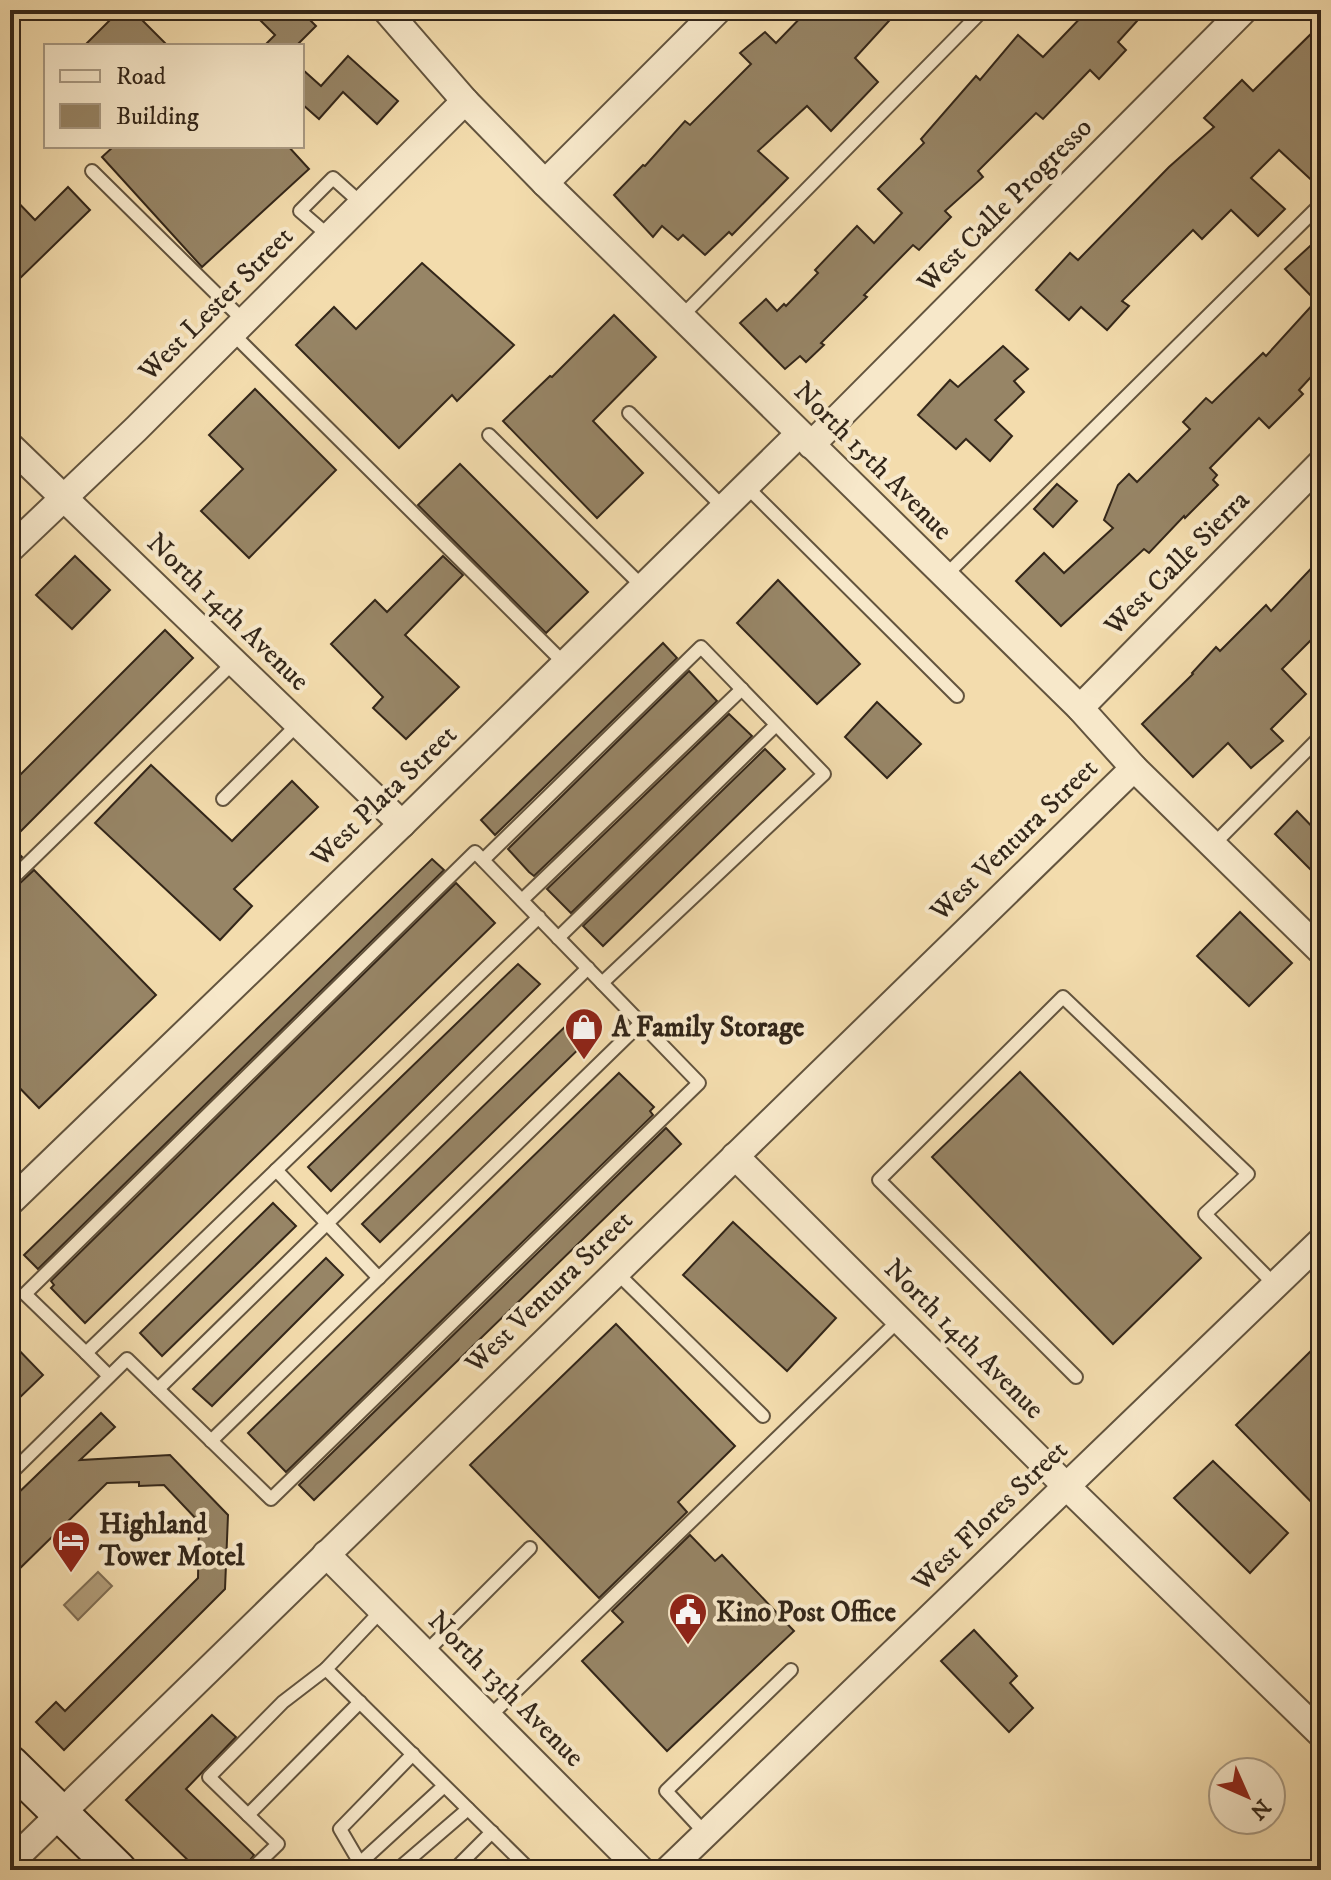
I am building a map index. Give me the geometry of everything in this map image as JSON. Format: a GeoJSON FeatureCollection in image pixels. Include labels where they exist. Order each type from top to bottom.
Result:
{"type":"FeatureCollection","features":[{"type":"Feature","properties":{"kind":"main road"},"geometry":{"type":"LineString","coordinates":[[10,1764],[118,1870]]}},
{"type":"Feature","properties":{"kind":"street"},"geometry":{"type":"LineString","coordinates":[[545,183],[718,10]]}},
{"type":"Feature","properties":{"kind":"street","name":"West Calle Progresso"},"geometry":{"type":"LineString","coordinates":[[805,440],[1244,10]]}},
{"type":"Feature","properties":{"kind":"street","name":"North 15th Avenue"},"geometry":{"type":"LineString","coordinates":[[402,15],[465,101],[545,183],[1080,708],[1134,768],[1321,951]]}},
{"type":"Feature","properties":{"kind":"street","name":"West Lester Street"},"geometry":{"type":"LineString","coordinates":[[10,549],[465,101]]}},
{"type":"Feature","properties":{"kind":"street","name":"West Plata Street"},"geometry":{"type":"LineString","coordinates":[[10,1202],[746,486],[805,440]]}},
{"type":"Feature","properties":{"kind":"street","name":"North 14th Avenue"},"geometry":{"type":"LineString","coordinates":[[10,446],[402,824]]}},
{"type":"Feature","properties":{"kind":"street","name":"West Calle Sierra"},"geometry":{"type":"LineString","coordinates":[[1080,708],[1321,463]]}},
{"type":"Feature","properties":{"kind":"street","name":"West Ventura Street"},"geometry":{"type":"LineString","coordinates":[[10,1863],[1134,768]]}},
{"type":"Feature","properties":{"kind":"street","name":"North 14th Avenue"},"geometry":{"type":"LineString","coordinates":[[735,1156],[1066,1486],[1321,1734]]}},
{"type":"Feature","properties":{"kind":"street","name":"West Flores Street"},"geometry":{"type":"LineString","coordinates":[[668,1870],[1321,1241]]}},
{"type":"Feature","properties":{"kind":"street","name":"North 13th Avenue"},"geometry":{"type":"LineString","coordinates":[[326,1554],[641,1870]]}},
{"type":"Feature","properties":{"kind":"lane"},"geometry":{"type":"LineString","coordinates":[[682,316],[983,10]]}},
{"type":"Feature","properties":{"kind":"lane"},"geometry":{"type":"LineString","coordinates":[[92,171],[238,327],[565,664]]}},
{"type":"Feature","properties":{"kind":"lane"},"geometry":{"type":"LineString","coordinates":[[329,236],[300,211],[333,178],[362,204]]}},
{"type":"Feature","properties":{"kind":"lane"},"geometry":{"type":"LineString","coordinates":[[944,577],[1321,204]]}},
{"type":"Feature","properties":{"kind":"lane"},"geometry":{"type":"LineString","coordinates":[[629,413],[724,508]]}},
{"type":"Feature","properties":{"kind":"lane"},"geometry":{"type":"LineString","coordinates":[[489,435],[643,587]]}},
{"type":"Feature","properties":{"kind":"lane"},"geometry":{"type":"LineString","coordinates":[[746,486],[957,696]]}},
{"type":"Feature","properties":{"kind":"lane"},"geometry":{"type":"LineString","coordinates":[[483,860],[701,647],[742,689],[824,774],[602,983]]}},
{"type":"Feature","properties":{"kind":"lane"},"geometry":{"type":"LineString","coordinates":[[10,881],[234,662]]}},
{"type":"Feature","properties":{"kind":"lane"},"geometry":{"type":"LineString","coordinates":[[522,900],[742,689]]}},
{"type":"Feature","properties":{"kind":"lane"},"geometry":{"type":"LineString","coordinates":[[223,799],[298,724]]}},
{"type":"Feature","properties":{"kind":"lane"},"geometry":{"type":"LineString","coordinates":[[558,938],[776,725]]}},
{"type":"Feature","properties":{"kind":"lane"},"geometry":{"type":"LineString","coordinates":[[1212,846],[1321,736]]}},
{"type":"Feature","properties":{"kind":"lane"},"geometry":{"type":"LineString","coordinates":[[10,1474],[127,1359],[271,1499],[699,1083],[475,852],[25,1294],[109,1376]]}},
{"type":"Feature","properties":{"kind":"lane"},"geometry":{"type":"LineString","coordinates":[[86,1353],[539,917]]}},
{"type":"Feature","properties":{"kind":"lane"},"geometry":{"type":"LineString","coordinates":[[158,1389],[588,968]]}},
{"type":"Feature","properties":{"kind":"lane"},"geometry":{"type":"LineString","coordinates":[[1076,1377],[879,1180],[1063,997],[1248,1174],[1205,1214],[1275,1285]]}},
{"type":"Feature","properties":{"kind":"lane"},"geometry":{"type":"LineString","coordinates":[[211,1441],[641,1023]]}},
{"type":"Feature","properties":{"kind":"lane"},"geometry":{"type":"LineString","coordinates":[[276,1170],[379,1278]]}},
{"type":"Feature","properties":{"kind":"lane"},"geometry":{"type":"LineString","coordinates":[[616,1272],[763,1416]]}},
{"type":"Feature","properties":{"kind":"lane"},"geometry":{"type":"LineString","coordinates":[[489,1717],[899,1320]]}},
{"type":"Feature","properties":{"kind":"lane"},"geometry":{"type":"LineString","coordinates":[[425,1653],[530,1548]]}},
{"type":"Feature","properties":{"kind":"lane"},"geometry":{"type":"LineString","coordinates":[[251,1870],[278,1844],[209,1777],[283,1702],[326,1669],[382,1610]]}},
{"type":"Feature","properties":{"kind":"lane"},"geometry":{"type":"LineString","coordinates":[[326,1669],[530,1870]]}},
{"type":"Feature","properties":{"kind":"lane"},"geometry":{"type":"LineString","coordinates":[[706,1834],[666,1791],[791,1670]]}},
{"type":"Feature","properties":{"kind":"lane"},"geometry":{"type":"LineString","coordinates":[[248,1815],[360,1702]]}},
{"type":"Feature","properties":{"kind":"lane"},"geometry":{"type":"LineString","coordinates":[[413,1754],[340,1829],[362,1866],[444,1786]]}},
{"type":"Feature","properties":{"kind":"lane"},"geometry":{"type":"LineString","coordinates":[[397,1870],[468,1809]]}},
{"type":"Feature","properties":{"kind":"lane"},"geometry":{"type":"LineString","coordinates":[[454,1870],[492,1832]]}},
{"type":"Feature","properties":{"kind":"shaded area"},"geometry":{"type":"Polygon","coordinates":[[[98,1572],[112,1586],[78,1620],[64,1605],[98,1572]]]}},
{"type":"Feature","properties":{"kind":"building"},"geometry":{"type":"Polygon","coordinates":[[[120,10],[132,10],[166,44],[86,44],[120,10]]]}},
{"type":"Feature","properties":{"kind":"building"},"geometry":{"type":"Polygon","coordinates":[[[250,10],[300,10],[316,26],[298,44],[266,44],[275,35],[250,10]]]}},
{"type":"Feature","properties":{"kind":"building"},"geometry":{"type":"Polygon","coordinates":[[[808,10],[899,10],[855,58],[878,82],[831,131],[807,106],[758,151],[788,178],[732,235],[729,232],[705,255],[683,235],[678,240],[662,226],[653,237],[614,195],[685,121],[690,125],[751,64],[740,53],[765,32],[776,43],[808,10]]]}},
{"type":"Feature","properties":{"kind":"building"},"geometry":{"type":"Polygon","coordinates":[[[1088,10],[1147,10],[1118,42],[1126,50],[1099,79],[1090,70],[1043,119],[1036,113],[978,171],[983,177],[945,211],[951,217],[919,250],[913,245],[864,295],[867,297],[806,362],[800,356],[785,369],[740,323],[766,299],[777,311],[784,304],[786,306],[857,226],[874,243],[902,213],[878,189],[924,143],[921,139],[976,76],[980,80],[1018,35],[1043,57],[1088,10]]]}},
{"type":"Feature","properties":{"kind":"building"},"geometry":{"type":"Polygon","coordinates":[[[1321,24],[1321,189],[1279,150],[1251,178],[1285,209],[1258,236],[1231,210],[1202,239],[1193,230],[1122,301],[1129,306],[1107,330],[1081,307],[1069,320],[1036,290],[1070,253],[1078,260],[1169,167],[1214,127],[1204,118],[1242,80],[1253,91],[1321,24]]]}},
{"type":"Feature","properties":{"kind":"building"},"geometry":{"type":"Polygon","coordinates":[[[348,56],[398,101],[377,124],[343,92],[319,119],[304,106],[304,71],[321,86],[348,56]]]}},
{"type":"Feature","properties":{"kind":"building"},"geometry":{"type":"Polygon","coordinates":[[[112,148],[290,148],[309,169],[202,267],[102,157],[112,148]]]}},
{"type":"Feature","properties":{"kind":"building"},"geometry":{"type":"Polygon","coordinates":[[[68,187],[90,210],[10,288],[10,194],[35,220],[68,187]]]}},
{"type":"Feature","properties":{"kind":"building"},"geometry":{"type":"Polygon","coordinates":[[[1321,236],[1321,366],[1299,390],[1303,394],[1269,428],[1259,418],[1210,468],[1217,475],[1213,480],[1218,485],[1149,553],[1144,549],[1061,626],[1016,581],[1044,553],[1064,573],[1113,528],[1104,520],[1118,485],[1129,474],[1137,482],[1190,429],[1183,422],[1206,398],[1212,403],[1263,353],[1266,356],[1316,301],[1285,269],[1321,236]]]}},
{"type":"Feature","properties":{"kind":"building"},"geometry":{"type":"Polygon","coordinates":[[[422,263],[514,345],[457,401],[452,395],[399,448],[296,345],[334,307],[356,329],[422,263]]]}},
{"type":"Feature","properties":{"kind":"building"},"geometry":{"type":"Polygon","coordinates":[[[614,315],[656,357],[593,421],[643,473],[597,518],[503,421],[614,315]]]}},
{"type":"Feature","properties":{"kind":"building"},"geometry":{"type":"Polygon","coordinates":[[[1003,346],[1028,369],[1014,381],[1024,392],[995,420],[1012,436],[990,461],[966,439],[956,449],[918,415],[950,380],[958,387],[1003,346]]]}},
{"type":"Feature","properties":{"kind":"building"},"geometry":{"type":"Polygon","coordinates":[[[255,389],[336,470],[249,558],[201,511],[243,469],[209,435],[255,389]]]}},
{"type":"Feature","properties":{"kind":"building"},"geometry":{"type":"Polygon","coordinates":[[[460,464],[588,592],[546,633],[418,505],[460,464]]]}},
{"type":"Feature","properties":{"kind":"building"},"geometry":{"type":"Polygon","coordinates":[[[1057,484],[1077,501],[1053,527],[1034,509],[1057,484]]]}},
{"type":"Feature","properties":{"kind":"building"},"geometry":{"type":"Polygon","coordinates":[[[75,556],[110,590],[72,629],[36,595],[75,556]]]}},
{"type":"Feature","properties":{"kind":"building"},"geometry":{"type":"Polygon","coordinates":[[[443,556],[463,575],[405,635],[459,687],[406,739],[373,708],[383,697],[331,644],[375,600],[387,612],[443,556]]]}},
{"type":"Feature","properties":{"kind":"building"},"geometry":{"type":"Polygon","coordinates":[[[1321,558],[1321,630],[1282,669],[1306,694],[1271,729],[1283,741],[1251,768],[1228,743],[1193,777],[1142,724],[1216,647],[1220,651],[1266,605],[1271,611],[1321,558]]]}},
{"type":"Feature","properties":{"kind":"building"},"geometry":{"type":"Polygon","coordinates":[[[778,580],[860,664],[817,704],[737,623],[778,580]]]}},
{"type":"Feature","properties":{"kind":"building"},"geometry":{"type":"Polygon","coordinates":[[[165,630],[193,658],[10,842],[10,785],[165,630]]]}},
{"type":"Feature","properties":{"kind":"building"},"geometry":{"type":"Polygon","coordinates":[[[663,643],[677,658],[495,835],[481,820],[663,643]]]}},
{"type":"Feature","properties":{"kind":"building"},"geometry":{"type":"Polygon","coordinates":[[[689,671],[717,701],[534,876],[508,849],[689,671]]]}},
{"type":"Feature","properties":{"kind":"building"},"geometry":{"type":"Polygon","coordinates":[[[877,702],[921,744],[887,778],[845,737],[877,702]]]}},
{"type":"Feature","properties":{"kind":"building"},"geometry":{"type":"Polygon","coordinates":[[[729,714],[752,736],[571,913],[547,889],[729,714]]]}},
{"type":"Feature","properties":{"kind":"building"},"geometry":{"type":"Polygon","coordinates":[[[765,749],[785,769],[603,946],[583,926],[765,749]]]}},
{"type":"Feature","properties":{"kind":"building"},"geometry":{"type":"Polygon","coordinates":[[[151,765],[232,841],[292,781],[318,807],[234,889],[252,906],[220,940],[95,823],[151,765]]]}},
{"type":"Feature","properties":{"kind":"building"},"geometry":{"type":"Polygon","coordinates":[[[1297,811],[1321,836],[1321,880],[1275,834],[1297,811]]]}},
{"type":"Feature","properties":{"kind":"building"},"geometry":{"type":"Polygon","coordinates":[[[10,845],[22,857],[10,868],[10,845]]]}},
{"type":"Feature","properties":{"kind":"building"},"geometry":{"type":"Polygon","coordinates":[[[432,859],[444,870],[38,1269],[24,1255],[432,859]]]}},
{"type":"Feature","properties":{"kind":"building"},"geometry":{"type":"Polygon","coordinates":[[[34,870],[156,995],[39,1108],[10,1078],[10,890],[34,870]]]}},
{"type":"Feature","properties":{"kind":"building"},"geometry":{"type":"Polygon","coordinates":[[[456,883],[495,923],[85,1323],[51,1288],[54,1285],[51,1281],[456,883]]]}},
{"type":"Feature","properties":{"kind":"building"},"geometry":{"type":"Polygon","coordinates":[[[1240,912],[1292,963],[1249,1006],[1197,956],[1240,912]]]}},
{"type":"Feature","properties":{"kind":"building"},"geometry":{"type":"Polygon","coordinates":[[[518,964],[540,984],[331,1191],[308,1167],[518,964]]]}},
{"type":"Feature","properties":{"kind":"building"},"geometry":{"type":"Polygon","coordinates":[[[574,1018],[592,1036],[380,1242],[362,1224],[574,1018]]]}},
{"type":"Feature","properties":{"kind":"building"},"geometry":{"type":"Polygon","coordinates":[[[1020,1072],[1201,1258],[1113,1344],[932,1157],[1020,1072]]]}},
{"type":"Feature","properties":{"kind":"building"},"geometry":{"type":"Polygon","coordinates":[[[619,1073],[654,1107],[650,1111],[653,1115],[286,1472],[248,1433],[619,1073]]]}},
{"type":"Feature","properties":{"kind":"building"},"geometry":{"type":"Polygon","coordinates":[[[666,1128],[681,1144],[314,1500],[299,1485],[666,1128]]]}},
{"type":"Feature","properties":{"kind":"building"},"geometry":{"type":"Polygon","coordinates":[[[273,1203],[296,1226],[162,1356],[140,1333],[273,1203]]]}},
{"type":"Feature","properties":{"kind":"building"},"geometry":{"type":"Polygon","coordinates":[[[733,1222],[836,1318],[787,1371],[683,1275],[733,1222]]]}},
{"type":"Feature","properties":{"kind":"building"},"geometry":{"type":"Polygon","coordinates":[[[326,1258],[343,1275],[212,1406],[193,1389],[326,1258]]]}},
{"type":"Feature","properties":{"kind":"building"},"geometry":{"type":"Polygon","coordinates":[[[616,1324],[735,1446],[678,1502],[687,1512],[599,1598],[470,1465],[616,1324]]]}},
{"type":"Feature","properties":{"kind":"building"},"geometry":{"type":"Polygon","coordinates":[[[10,1341],[43,1375],[10,1407],[10,1341]]]}},
{"type":"Feature","properties":{"kind":"building"},"geometry":{"type":"Polygon","coordinates":[[[1321,1341],[1321,1512],[1236,1425],[1321,1341]]]}},
{"type":"Feature","properties":{"kind":"building"},"geometry":{"type":"Polygon","coordinates":[[[101,1413],[115,1427],[80,1460],[170,1455],[228,1515],[225,1589],[64,1750],[36,1722],[56,1702],[65,1711],[198,1578],[199,1522],[164,1485],[139,1486],[139,1482],[107,1483],[10,1578],[10,1501],[101,1413]]]}},
{"type":"Feature","properties":{"kind":"building"},"geometry":{"type":"Polygon","coordinates":[[[1213,1461],[1288,1533],[1250,1573],[1174,1498],[1213,1461]]]}},
{"type":"Feature","properties":{"kind":"building","name":"Kino Post Office"},"geometry":{"type":"Polygon","coordinates":[[[690,1535],[715,1561],[722,1555],[794,1631],[667,1751],[582,1661],[623,1622],[612,1611],[690,1535]]]}},
{"type":"Feature","properties":{"kind":"building"},"geometry":{"type":"Polygon","coordinates":[[[974,1630],[1017,1676],[1010,1683],[1033,1708],[1009,1732],[941,1661],[974,1630]]]}},
{"type":"Feature","properties":{"kind":"building"},"geometry":{"type":"Polygon","coordinates":[[[212,1715],[236,1737],[186,1789],[254,1855],[242,1870],[198,1870],[126,1800],[212,1715]]]}},
{"type":"Feature","properties":{"kind":"place","name":"A Family Storage"},"geometry":{"type":"Point","coordinates":[584,1061]}},
{"type":"Feature","properties":{"kind":"place","name":"Highland Tower Motel"},"geometry":{"type":"Point","coordinates":[71,1574]}},
{"type":"Feature","properties":{"kind":"place","name":"Kino Post Office"},"geometry":{"type":"Point","coordinates":[688,1646]}}]}
